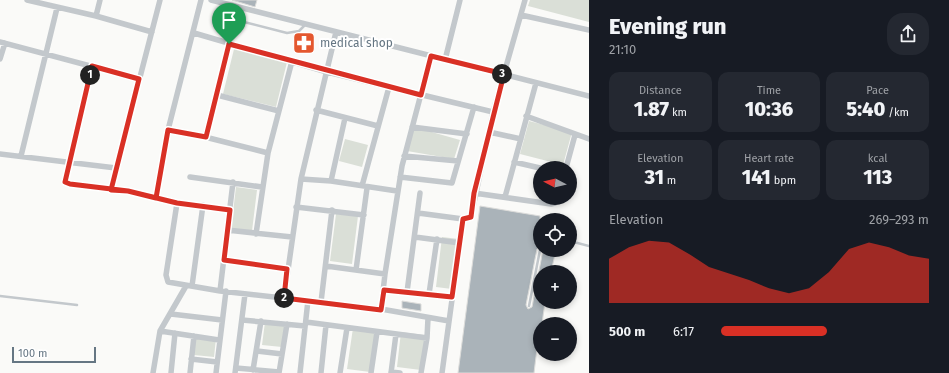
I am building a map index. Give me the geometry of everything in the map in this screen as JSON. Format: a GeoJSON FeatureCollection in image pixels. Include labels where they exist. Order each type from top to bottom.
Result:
{"type":"FeatureCollection","features":[{"type":"Feature","properties":{"kind":"street"},"geometry":{"type":"LineString","coordinates":[[27,0],[43,2],[57,8],[96,16],[152,32]]}},
{"type":"Feature","properties":{"kind":"street"},"geometry":{"type":"LineString","coordinates":[[96,16],[100,0]]}},
{"type":"Feature","properties":{"kind":"street"},"geometry":{"type":"LineString","coordinates":[[111,190],[160,0]]}},
{"type":"Feature","properties":{"kind":"street"},"geometry":{"type":"LineString","coordinates":[[156,198],[168,130],[194,33],[201,0]]}},
{"type":"Feature","properties":{"kind":"street"},"geometry":{"type":"LineString","coordinates":[[211,0],[589,96]]}},
{"type":"Feature","properties":{"kind":"street"},"geometry":{"type":"LineString","coordinates":[[445,60],[460,0]]}},
{"type":"Feature","properties":{"kind":"street"},"geometry":{"type":"LineString","coordinates":[[418,213],[463,219],[471,217],[474,193],[493,112],[525,0]]}},
{"type":"Feature","properties":{"kind":"street"},"geometry":{"type":"LineString","coordinates":[[21,156],[57,8]]}},
{"type":"Feature","properties":{"kind":"street"},"geometry":{"type":"LineString","coordinates":[[521,15],[589,30]]}},
{"type":"Feature","properties":{"kind":"street"},"geometry":{"type":"LineString","coordinates":[[284,298],[301,179],[316,110],[327,72],[336,32]]}},
{"type":"Feature","properties":{"kind":"street"},"geometry":{"type":"LineString","coordinates":[[194,33],[327,72],[493,112]]}},
{"type":"Feature","properties":{"kind":"street"},"geometry":{"type":"LineString","coordinates":[[0,59],[2,43],[139,79]]}},
{"type":"Feature","properties":{"kind":"street"},"geometry":{"type":"LineString","coordinates":[[206,137],[229,44]]}},
{"type":"Feature","properties":{"kind":"street"},"geometry":{"type":"LineString","coordinates":[[381,310],[397,191],[404,156],[431,56]]}},
{"type":"Feature","properties":{"kind":"street"},"geometry":{"type":"LineString","coordinates":[[256,234],[268,153],[292,61]]}},
{"type":"Feature","properties":{"kind":"street"},"geometry":{"type":"LineString","coordinates":[[92,66],[65,182],[111,190],[128,191],[177,203],[203,205],[230,210]]}},
{"type":"Feature","properties":{"kind":"street"},"geometry":{"type":"LineString","coordinates":[[505,196],[536,83]]}},
{"type":"Feature","properties":{"kind":"street"},"geometry":{"type":"LineString","coordinates":[[356,270],[364,215],[365,187],[378,126],[389,87]]}},
{"type":"Feature","properties":{"kind":"street"},"geometry":{"type":"LineString","coordinates":[[217,95],[279,111]]}},
{"type":"Feature","properties":{"kind":"street"},"geometry":{"type":"LineString","coordinates":[[400,176],[452,183],[474,107]]}},
{"type":"Feature","properties":{"kind":"street"},"geometry":{"type":"LineString","coordinates":[[316,110],[378,126]]}},
{"type":"Feature","properties":{"kind":"street"},"geometry":{"type":"LineString","coordinates":[[526,116],[589,139]]}},
{"type":"Feature","properties":{"kind":"street"},"geometry":{"type":"LineString","coordinates":[[332,181],[345,118]]}},
{"type":"Feature","properties":{"kind":"street"},"geometry":{"type":"LineString","coordinates":[[412,126],[467,134]]}},
{"type":"Feature","properties":{"kind":"street"},"geometry":{"type":"LineString","coordinates":[[168,130],[206,137],[268,153]]}},
{"type":"Feature","properties":{"kind":"street"},"geometry":{"type":"LineString","coordinates":[[489,132],[521,139]]}},
{"type":"Feature","properties":{"kind":"street"},"geometry":{"type":"LineString","coordinates":[[568,161],[575,135]]}},
{"type":"Feature","properties":{"kind":"street"},"geometry":{"type":"LineString","coordinates":[[0,154],[68,164],[116,168]]}},
{"type":"Feature","properties":{"kind":"street"},"geometry":{"type":"LineString","coordinates":[[404,156],[458,161]]}},
{"type":"Feature","properties":{"kind":"street"},"geometry":{"type":"LineString","coordinates":[[514,162],[533,166]]}},
{"type":"Feature","properties":{"kind":"street"},"geometry":{"type":"LineString","coordinates":[[190,177],[262,187]]}},
{"type":"Feature","properties":{"kind":"street"},"geometry":{"type":"LineString","coordinates":[[301,179],[332,181],[397,191]]}},
{"type":"Feature","properties":{"kind":"street"},"geometry":{"type":"LineString","coordinates":[[216,373],[222,320],[224,260],[232,182]]}},
{"type":"Feature","properties":{"kind":"street"},"geometry":{"type":"LineString","coordinates":[[474,193],[533,201]]}},
{"type":"Feature","properties":{"kind":"street"},"geometry":{"type":"LineString","coordinates":[[407,292],[420,194]]}},
{"type":"Feature","properties":{"kind":"street"},"geometry":{"type":"LineString","coordinates":[[177,203],[166,279],[168,282],[245,294],[308,300],[381,310],[450,321]]}},
{"type":"Feature","properties":{"kind":"street"},"geometry":{"type":"LineString","coordinates":[[153,373],[160,331],[189,286],[203,205]]}},
{"type":"Feature","properties":{"kind":"street"},"geometry":{"type":"LineString","coordinates":[[296,207],[332,210],[364,215]]}},
{"type":"Feature","properties":{"kind":"street"},"geometry":{"type":"LineString","coordinates":[[321,302],[332,210]]}},
{"type":"Feature","properties":{"kind":"street"},"geometry":{"type":"LineString","coordinates":[[442,373],[463,219]]}},
{"type":"Feature","properties":{"kind":"street"},"geometry":{"type":"LineString","coordinates":[[227,230],[292,237]]}},
{"type":"Feature","properties":{"kind":"street"},"geometry":{"type":"LineString","coordinates":[[414,236],[460,243]]}},
{"type":"Feature","properties":{"kind":"street"},"geometry":{"type":"LineString","coordinates":[[429,294],[437,239]]}},
{"type":"Feature","properties":{"kind":"street"},"geometry":{"type":"LineString","coordinates":[[224,260],[287,269]]}},
{"type":"Feature","properties":{"kind":"street"},"geometry":{"type":"LineString","coordinates":[[326,266],[385,274]]}},
{"type":"Feature","properties":{"kind":"street"},"geometry":{"type":"LineString","coordinates":[[384,290],[452,297]]}},
{"type":"Feature","properties":{"kind":"street"},"geometry":{"type":"LineString","coordinates":[[245,294],[236,371],[253,370],[279,373],[287,324]]}},
{"type":"Feature","properties":{"kind":"street"},"geometry":{"type":"LineString","coordinates":[[300,373],[308,300]]}},
{"type":"Feature","properties":{"kind":"street"},"geometry":{"type":"LineString","coordinates":[[171,314],[222,320]]}},
{"type":"Feature","properties":{"kind":"street"},"geometry":{"type":"LineString","coordinates":[[422,373],[428,318]]}},
{"type":"Feature","properties":{"kind":"street"},"geometry":{"type":"LineString","coordinates":[[242,320],[287,324],[326,325],[427,338]]}},
{"type":"Feature","properties":{"kind":"street"},"geometry":{"type":"LineString","coordinates":[[253,370],[261,321]]}},
{"type":"Feature","properties":{"kind":"street"},"geometry":{"type":"LineString","coordinates":[[321,373],[326,325]]}},
{"type":"Feature","properties":{"kind":"street"},"geometry":{"type":"LineString","coordinates":[[340,373],[347,328]]}},
{"type":"Feature","properties":{"kind":"street"},"geometry":{"type":"LineString","coordinates":[[160,331],[220,340]]}},
{"type":"Feature","properties":{"kind":"street"},"geometry":{"type":"LineString","coordinates":[[371,373],[377,332]]}},
{"type":"Feature","properties":{"kind":"street"},"geometry":{"type":"LineString","coordinates":[[171,373],[176,333]]}},
{"type":"Feature","properties":{"kind":"street"},"geometry":{"type":"LineString","coordinates":[[396,334],[391,372],[400,373]]}},
{"type":"Feature","properties":{"kind":"street"},"geometry":{"type":"LineString","coordinates":[[190,373],[194,336]]}},
{"type":"Feature","properties":{"kind":"street"},"geometry":{"type":"LineString","coordinates":[[257,351],[282,354]]}},
{"type":"Feature","properties":{"kind":"street"},"geometry":{"type":"LineString","coordinates":[[192,359],[217,362]]}},
{"type":"Feature","properties":{"kind":"lane"},"geometry":{"type":"LineString","coordinates":[[234,6],[240,20],[251,24],[288,33],[300,31],[306,24]]}},
{"type":"Feature","properties":{"kind":"lane"},"geometry":{"type":"LineString","coordinates":[[577,243],[589,246]]}},
{"type":"Feature","properties":{"kind":"lane"},"geometry":{"type":"LineString","coordinates":[[529,306],[539,257]]}},
{"type":"Feature","properties":{"kind":"lane"},"geometry":{"type":"LineString","coordinates":[[0,296],[77,304]]}},
{"type":"Feature","properties":{"kind":"shaded area"},"geometry":{"type":"Polygon","coordinates":[[[530,0],[589,0],[589,22],[528,6],[530,0]]]}},
{"type":"Feature","properties":{"kind":"shaded area"},"geometry":{"type":"Polygon","coordinates":[[[235,45],[288,58],[276,107],[223,94],[235,45]]]}},
{"type":"Feature","properties":{"kind":"shaded area"},"geometry":{"type":"Polygon","coordinates":[[[529,121],[572,132],[564,161],[547,161],[520,154],[529,121]]]}},
{"type":"Feature","properties":{"kind":"shaded area"},"geometry":{"type":"Polygon","coordinates":[[[414,127],[460,140],[454,159],[407,151],[414,127]]]}},
{"type":"Feature","properties":{"kind":"shaded area"},"geometry":{"type":"Polygon","coordinates":[[[345,139],[368,145],[362,167],[339,161],[345,139]]]}},
{"type":"Feature","properties":{"kind":"shaded area"},"geometry":{"type":"Polygon","coordinates":[[[236,187],[257,190],[252,231],[231,229],[236,187]]]}},
{"type":"Feature","properties":{"kind":"shaded area"},"geometry":{"type":"Polygon","coordinates":[[[336,214],[358,216],[352,264],[330,261],[336,214]]]}},
{"type":"Feature","properties":{"kind":"shaded area"},"geometry":{"type":"Polygon","coordinates":[[[442,237],[459,239],[452,289],[436,287],[442,237]]]}},
{"type":"Feature","properties":{"kind":"shaded area"},"geometry":{"type":"Polygon","coordinates":[[[265,322],[285,324],[282,347],[262,345],[265,322]]]}},
{"type":"Feature","properties":{"kind":"shaded area"},"geometry":{"type":"Polygon","coordinates":[[[353,328],[375,331],[370,372],[347,369],[353,328]]]}},
{"type":"Feature","properties":{"kind":"shaded area"},"geometry":{"type":"Polygon","coordinates":[[[401,332],[425,335],[421,370],[397,367],[401,332]]]}},
{"type":"Feature","properties":{"kind":"shaded area"},"geometry":{"type":"Polygon","coordinates":[[[196,335],[216,338],[214,357],[194,355],[196,335]]]}},
{"type":"Feature","properties":{"kind":"building"},"geometry":{"type":"Polygon","coordinates":[[[232,0],[257,0],[255,7],[232,0]]]}},
{"type":"Feature","properties":{"kind":"building"},"geometry":{"type":"Polygon","coordinates":[[[480,206],[533,215],[533,257],[535,257],[526,305],[528,309],[532,307],[533,302],[533,309],[544,309],[543,317],[533,317],[533,361],[535,361],[534,373],[458,373],[480,206]]]}},
{"type":"Feature","properties":{"kind":"building"},"geometry":{"type":"Polygon","coordinates":[[[542,257],[554,257],[553,265],[540,265],[542,257]]]}},
{"type":"Feature","properties":{"kind":"building"},"geometry":{"type":"Polygon","coordinates":[[[402,301],[421,304],[421,311],[402,308],[402,301]]]}},
{"type":"Feature","properties":{"kind":"place","name":"medical shop"},"geometry":{"type":"Point","coordinates":[304,43]}},
{"type":"Feature","properties":{"kind":"route"},"geometry":{"type":"LineString","coordinates":[[229,44],[206,137],[168,130],[164,150],[156,198],[128,191],[111,190],[139,79],[92,66],[72,145],[65,182],[111,190],[128,191],[177,203],[203,205],[230,210],[224,260],[287,269],[284,298],[381,310],[384,290],[452,297],[463,219],[471,217],[472,214],[474,193],[493,112],[504,74],[431,56],[421,95],[327,72],[229,44]]}}]}
